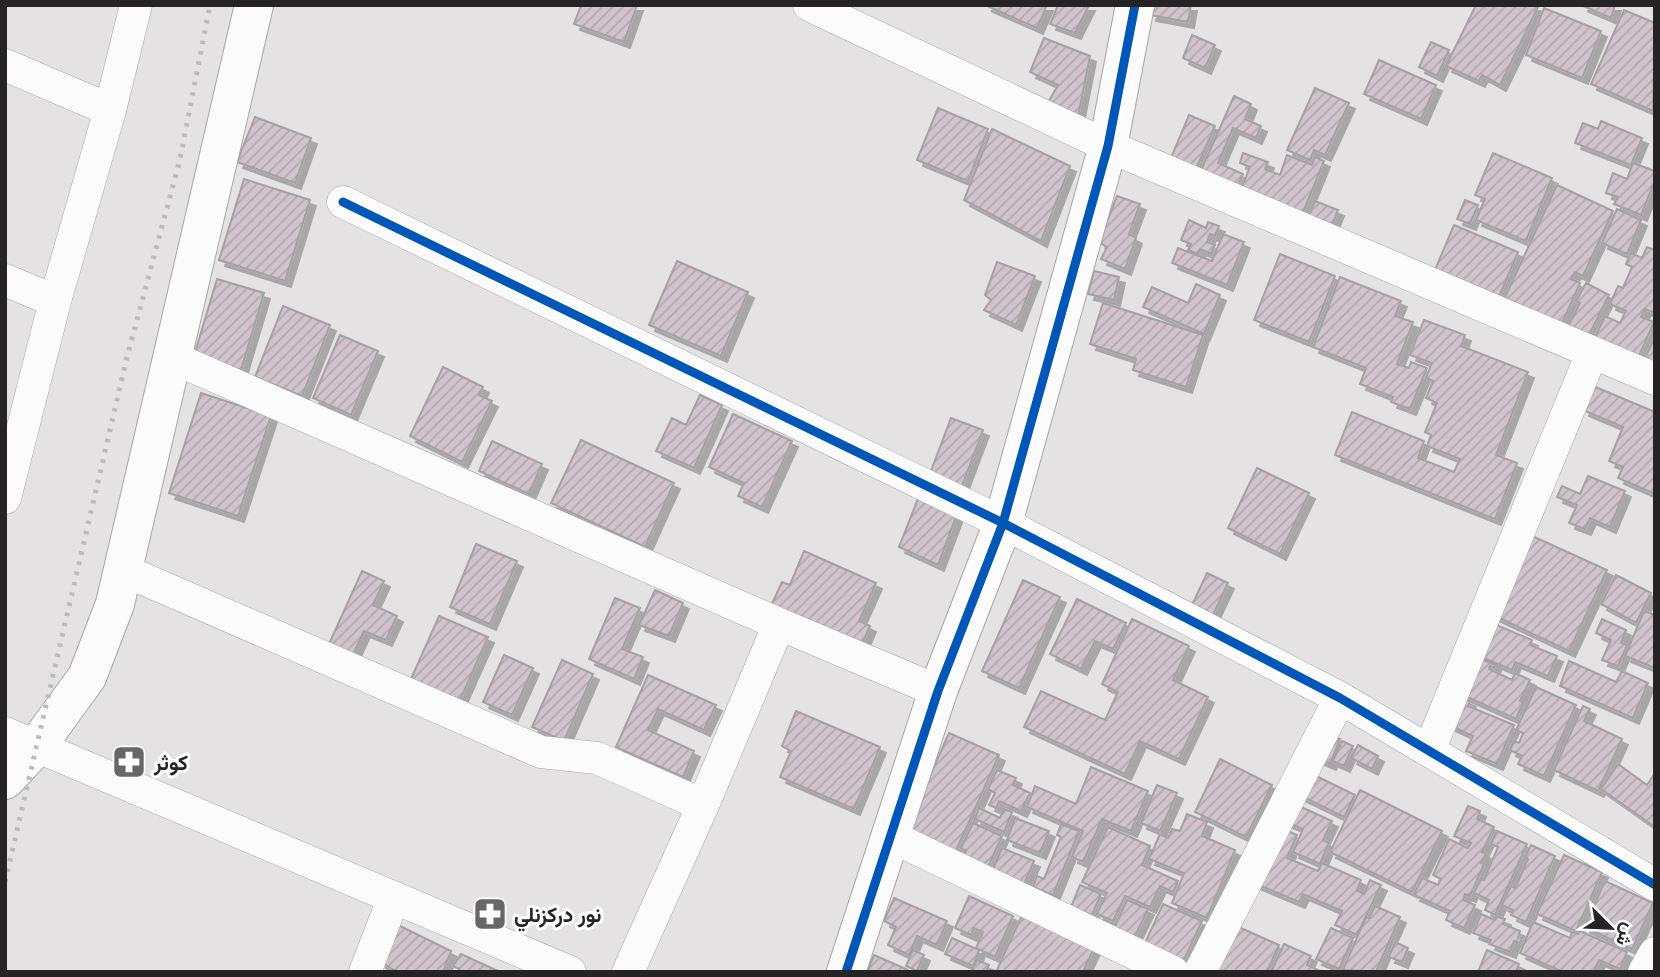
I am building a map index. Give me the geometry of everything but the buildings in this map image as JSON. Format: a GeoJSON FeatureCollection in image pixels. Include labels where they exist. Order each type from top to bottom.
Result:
{"type":"FeatureCollection","features":[{"type":"Feature","properties":{"kind":"street"},"geometry":{"type":"LineString","coordinates":[[5,498],[55,301],[110,110],[136,5]]}},
{"type":"Feature","properties":{"kind":"street"},"geometry":{"type":"LineString","coordinates":[[5,780],[21,740],[87,677],[115,604],[254,5]]}},
{"type":"Feature","properties":{"kind":"street"},"geometry":{"type":"LineString","coordinates":[[808,5],[1108,146],[1655,379]]}},
{"type":"Feature","properties":{"kind":"street"},"geometry":{"type":"LineString","coordinates":[[846,972],[938,691],[1003,523],[1108,146],[1135,5]]}},
{"type":"Feature","properties":{"kind":"street"},"geometry":{"type":"LineString","coordinates":[[5,65],[110,110]]}},
{"type":"Feature","properties":{"kind":"street"},"geometry":{"type":"LineString","coordinates":[[343,202],[1003,523],[1340,698],[1655,885]]}},
{"type":"Feature","properties":{"kind":"street"},"geometry":{"type":"LineString","coordinates":[[5,280],[55,301]]}},
{"type":"Feature","properties":{"kind":"street"},"geometry":{"type":"LineString","coordinates":[[1430,751],[1592,353]]}},
{"type":"Feature","properties":{"kind":"street"},"geometry":{"type":"LineString","coordinates":[[172,357],[779,624],[938,691]]}},
{"type":"Feature","properties":{"kind":"street"},"geometry":{"type":"LineString","coordinates":[[123,570],[541,752],[597,758],[703,806]]}},
{"type":"Feature","properties":{"kind":"street"},"geometry":{"type":"LineString","coordinates":[[628,972],[703,806],[779,624]]}},
{"type":"Feature","properties":{"kind":"street"},"geometry":{"type":"LineString","coordinates":[[1200,972],[1340,698]]}},
{"type":"Feature","properties":{"kind":"street"},"geometry":{"type":"LineString","coordinates":[[21,740],[570,972]]}},
{"type":"Feature","properties":{"kind":"street"},"geometry":{"type":"LineString","coordinates":[[890,836],[1174,972]]}},
{"type":"Feature","properties":{"kind":"street"},"geometry":{"type":"LineString","coordinates":[[365,972],[394,897]]}},
{"type":"Feature","properties":{"kind":"street"},"geometry":{"type":"LineString","coordinates":[[1644,972],[1655,953]]}},
{"type":"Feature","properties":{"kind":"railway"},"geometry":{"type":"LineString","coordinates":[[5,882],[126,361],[180,159],[210,5]]}},
{"type":"Feature","properties":{"kind":"cycle path"},"geometry":{"type":"LineString","coordinates":[[846,972],[938,691],[1003,523],[1108,146],[1135,5]]}},
{"type":"Feature","properties":{"kind":"cycle path"},"geometry":{"type":"LineString","coordinates":[[343,202],[1003,523],[1340,698],[1655,885]]}},
{"type":"Feature","properties":{"kind":"place","name":"كوثر"},"geometry":{"type":"Point","coordinates":[129,762]}},
{"type":"Feature","properties":{"kind":"place","name":"نور دركزنلي"},"geometry":{"type":"Point","coordinates":[490,914]}}]}
